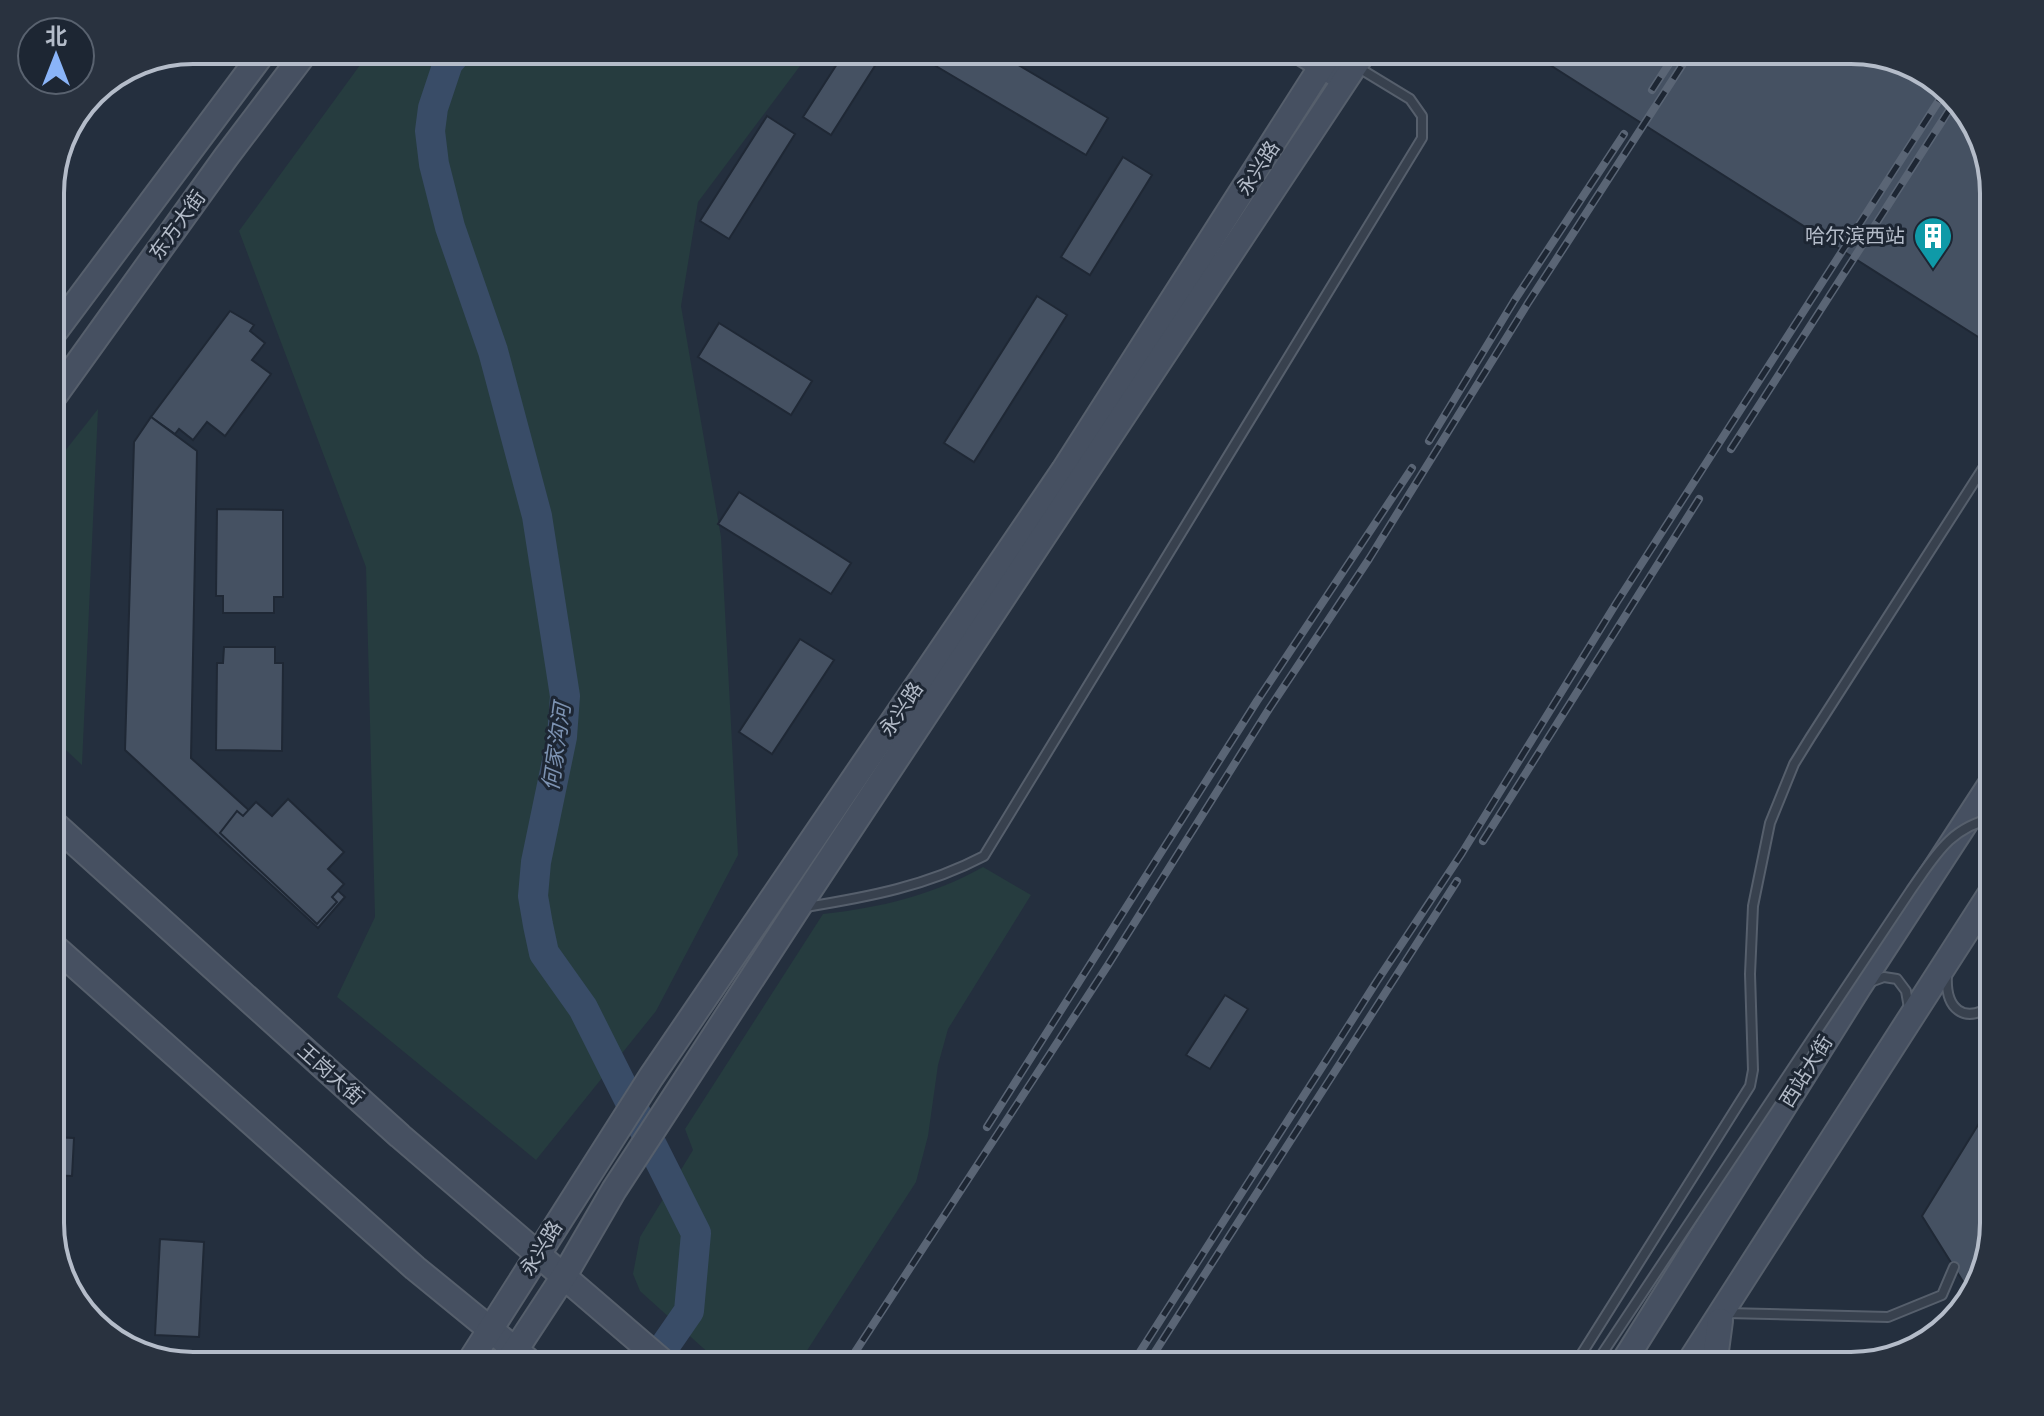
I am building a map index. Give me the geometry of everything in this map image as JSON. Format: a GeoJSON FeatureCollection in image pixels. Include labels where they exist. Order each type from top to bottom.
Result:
{"type":"FeatureCollection","features":[{"type":"Feature","properties":{"kind":"main road","name":"东方大街"},"geometry":{"type":"LineString","coordinates":[[64,319],[255,64]]}},
{"type":"Feature","properties":{"kind":"main road","name":"东方大街"},"geometry":{"type":"LineString","coordinates":[[64,383],[296,64]]}},
{"type":"Feature","properties":{"kind":"main road","name":"永兴路"},"geometry":{"type":"LineString","coordinates":[[476,1352],[651,1077],[1064,470],[1323,64]]}},
{"type":"Feature","properties":{"kind":"main road","name":"永兴路"},"geometry":{"type":"LineString","coordinates":[[514,1352],[564,1276],[614,1190],[1351,64]]}},
{"type":"Feature","properties":{"kind":"main road","name":"西站大街"},"geometry":{"type":"LineString","coordinates":[[1630,1352],[1858,988],[1980,801]]}},
{"type":"Feature","properties":{"kind":"main road","name":"王岗大街"},"geometry":{"type":"LineString","coordinates":[[64,833],[400,1136],[652,1352]]}},
{"type":"Feature","properties":{"kind":"main road"},"geometry":{"type":"LineString","coordinates":[[1696,1352],[1980,910]]}},
{"type":"Feature","properties":{"kind":"main road"},"geometry":{"type":"LineString","coordinates":[[64,955],[415,1268],[490,1330],[506,1352]]}},
{"type":"Feature","properties":{"kind":"main road"},"geometry":{"type":"LineString","coordinates":[[1716,1352],[1721,1313]]}},
{"type":"Feature","properties":{"kind":"lane"},"geometry":{"type":"LineString","coordinates":[[797,909],[875,896],[928,881],[984,856],[1422,138],[1422,116],[1410,99],[1360,64]]}},
{"type":"Feature","properties":{"kind":"lane"},"geometry":{"type":"LineString","coordinates":[[1583,1352],[1750,1086],[1753,1070],[1750,974],[1753,906],[1770,823],[1794,764],[1980,473]]}},
{"type":"Feature","properties":{"kind":"lane"},"geometry":{"type":"LineString","coordinates":[[1603,1352],[1920,877],[1955,834],[1980,822]]}},
{"type":"Feature","properties":{"kind":"lane"},"geometry":{"type":"LineString","coordinates":[[1948,959],[1946,987],[1952,1007],[1961,1013],[1980,1012]]}},
{"type":"Feature","properties":{"kind":"lane"},"geometry":{"type":"LineString","coordinates":[[1858,988],[1884,977],[1897,979],[1906,991],[1911,1017]]}},
{"type":"Feature","properties":{"kind":"lane"},"geometry":{"type":"LineString","coordinates":[[1721,1313],[1888,1317],[1942,1295],[1954,1267]]}},
{"type":"Feature","properties":{"kind":"green space"},"geometry":{"type":"Polygon","coordinates":[[[361,64],[802,64],[698,202],[681,306],[721,537],[738,855],[656,1011],[536,1160],[337,997],[375,917],[366,567],[239,231],[361,64]]]}},
{"type":"Feature","properties":{"kind":"green space"},"geometry":{"type":"Polygon","coordinates":[[[98,409],[82,765],[64,748],[64,452],[98,409]]]}},
{"type":"Feature","properties":{"kind":"green space"},"geometry":{"type":"Polygon","coordinates":[[[983,867],[1031,895],[948,1029],[938,1065],[928,1136],[916,1182],[806,1352],[708,1352],[640,1291],[633,1274],[640,1237],[693,1150],[685,1129],[823,914],[906,899],[983,867]]]}},
{"type":"Feature","properties":{"kind":"building"},"geometry":{"type":"Polygon","coordinates":[[[837,64],[876,64],[831,135],[803,117],[837,64]]]}},
{"type":"Feature","properties":{"kind":"building"},"geometry":{"type":"Polygon","coordinates":[[[932,64],[1017,64],[1108,118],[1086,155],[932,64]]]}},
{"type":"Feature","properties":{"kind":"building","name":"哈尔滨西站"},"geometry":{"type":"Polygon","coordinates":[[[1548,64],[1851,64],[1893,71],[1923,86],[1958,121],[1967,136],[1978,168],[1980,338],[1548,64]]]}},
{"type":"Feature","properties":{"kind":"building"},"geometry":{"type":"Polygon","coordinates":[[[767,116],[795,134],[729,239],[700,221],[767,116]]]}},
{"type":"Feature","properties":{"kind":"building"},"geometry":{"type":"Polygon","coordinates":[[[1123,157],[1152,175],[1090,275],[1061,257],[1123,157]]]}},
{"type":"Feature","properties":{"kind":"building"},"geometry":{"type":"Polygon","coordinates":[[[1037,296],[1067,315],[974,462],[944,443],[1037,296]]]}},
{"type":"Feature","properties":{"kind":"building"},"geometry":{"type":"Polygon","coordinates":[[[230,311],[254,325],[250,331],[265,343],[252,360],[271,374],[225,436],[207,422],[193,440],[179,429],[175,434],[151,417],[230,311]]]}},
{"type":"Feature","properties":{"kind":"building"},"geometry":{"type":"Polygon","coordinates":[[[719,323],[812,381],[791,415],[698,357],[719,323]]]}},
{"type":"Feature","properties":{"kind":"building"},"geometry":{"type":"Polygon","coordinates":[[[151,417],[197,451],[191,758],[345,897],[318,928],[125,750],[134,442],[151,417]]]}},
{"type":"Feature","properties":{"kind":"building"},"geometry":{"type":"Polygon","coordinates":[[[739,492],[851,563],[831,594],[718,524],[739,492]]]}},
{"type":"Feature","properties":{"kind":"building"},"geometry":{"type":"Polygon","coordinates":[[[217,509],[283,510],[283,597],[274,597],[274,613],[223,613],[223,596],[216,596],[217,509]]]}},
{"type":"Feature","properties":{"kind":"building"},"geometry":{"type":"Polygon","coordinates":[[[800,639],[834,660],[772,754],[739,732],[800,639]]]}},
{"type":"Feature","properties":{"kind":"building"},"geometry":{"type":"Polygon","coordinates":[[[224,647],[275,647],[275,663],[283,663],[282,751],[216,750],[217,663],[223,663],[224,647]]]}},
{"type":"Feature","properties":{"kind":"building"},"geometry":{"type":"Polygon","coordinates":[[[288,799],[344,852],[328,869],[344,884],[332,897],[337,902],[317,924],[220,833],[237,811],[243,816],[256,802],[272,816],[288,799]]]}},
{"type":"Feature","properties":{"kind":"building"},"geometry":{"type":"Polygon","coordinates":[[[1225,995],[1248,1009],[1210,1069],[1186,1055],[1225,995]]]}},
{"type":"Feature","properties":{"kind":"building"},"geometry":{"type":"Polygon","coordinates":[[[1980,1122],[1979,1240],[1976,1257],[1964,1283],[1922,1216],[1980,1122]]]}},
{"type":"Feature","properties":{"kind":"building"},"geometry":{"type":"Polygon","coordinates":[[[64,1138],[74,1138],[72,1176],[64,1176],[64,1138]]]}},
{"type":"Feature","properties":{"kind":"building"},"geometry":{"type":"Polygon","coordinates":[[[160,1239],[204,1242],[199,1337],[155,1335],[160,1239]]]}},
{"type":"Feature","properties":{"kind":"waterway","name":"何家沟河"},"geometry":{"type":"LineString","coordinates":[[448,64],[433,108],[430,131],[434,164],[450,227],[493,351],[537,516],[565,696],[562,737],[536,862],[533,896],[538,925],[544,953],[583,1008],[696,1233],[689,1311],[661,1352]]}},
{"type":"Feature","properties":{"kind":"railway"},"geometry":{"type":"LineString","coordinates":[[1652,90],[1669,64]]}},
{"type":"Feature","properties":{"kind":"railway"},"geometry":{"type":"LineString","coordinates":[[855,1352],[1369,559],[1528,303],[1683,64]]}},
{"type":"Feature","properties":{"kind":"railway"},"geometry":{"type":"LineString","coordinates":[[1140,1352],[1462,853],[1617,602],[1940,100]]}},
{"type":"Feature","properties":{"kind":"railway"},"geometry":{"type":"LineString","coordinates":[[1731,449],[1949,110]]}},
{"type":"Feature","properties":{"kind":"railway"},"geometry":{"type":"LineString","coordinates":[[1429,441],[1514,301],[1624,134]]}},
{"type":"Feature","properties":{"kind":"railway"},"geometry":{"type":"LineString","coordinates":[[987,1127],[1257,701],[1412,468]]}},
{"type":"Feature","properties":{"kind":"railway"},"geometry":{"type":"LineString","coordinates":[[1483,841],[1699,499]]}},
{"type":"Feature","properties":{"kind":"railway"},"geometry":{"type":"LineString","coordinates":[[1155,1352],[1457,881]]}},
{"type":"Feature","properties":{"kind":"place","name":"哈尔滨西站"},"geometry":{"type":"Point","coordinates":[1933,270]}}]}
